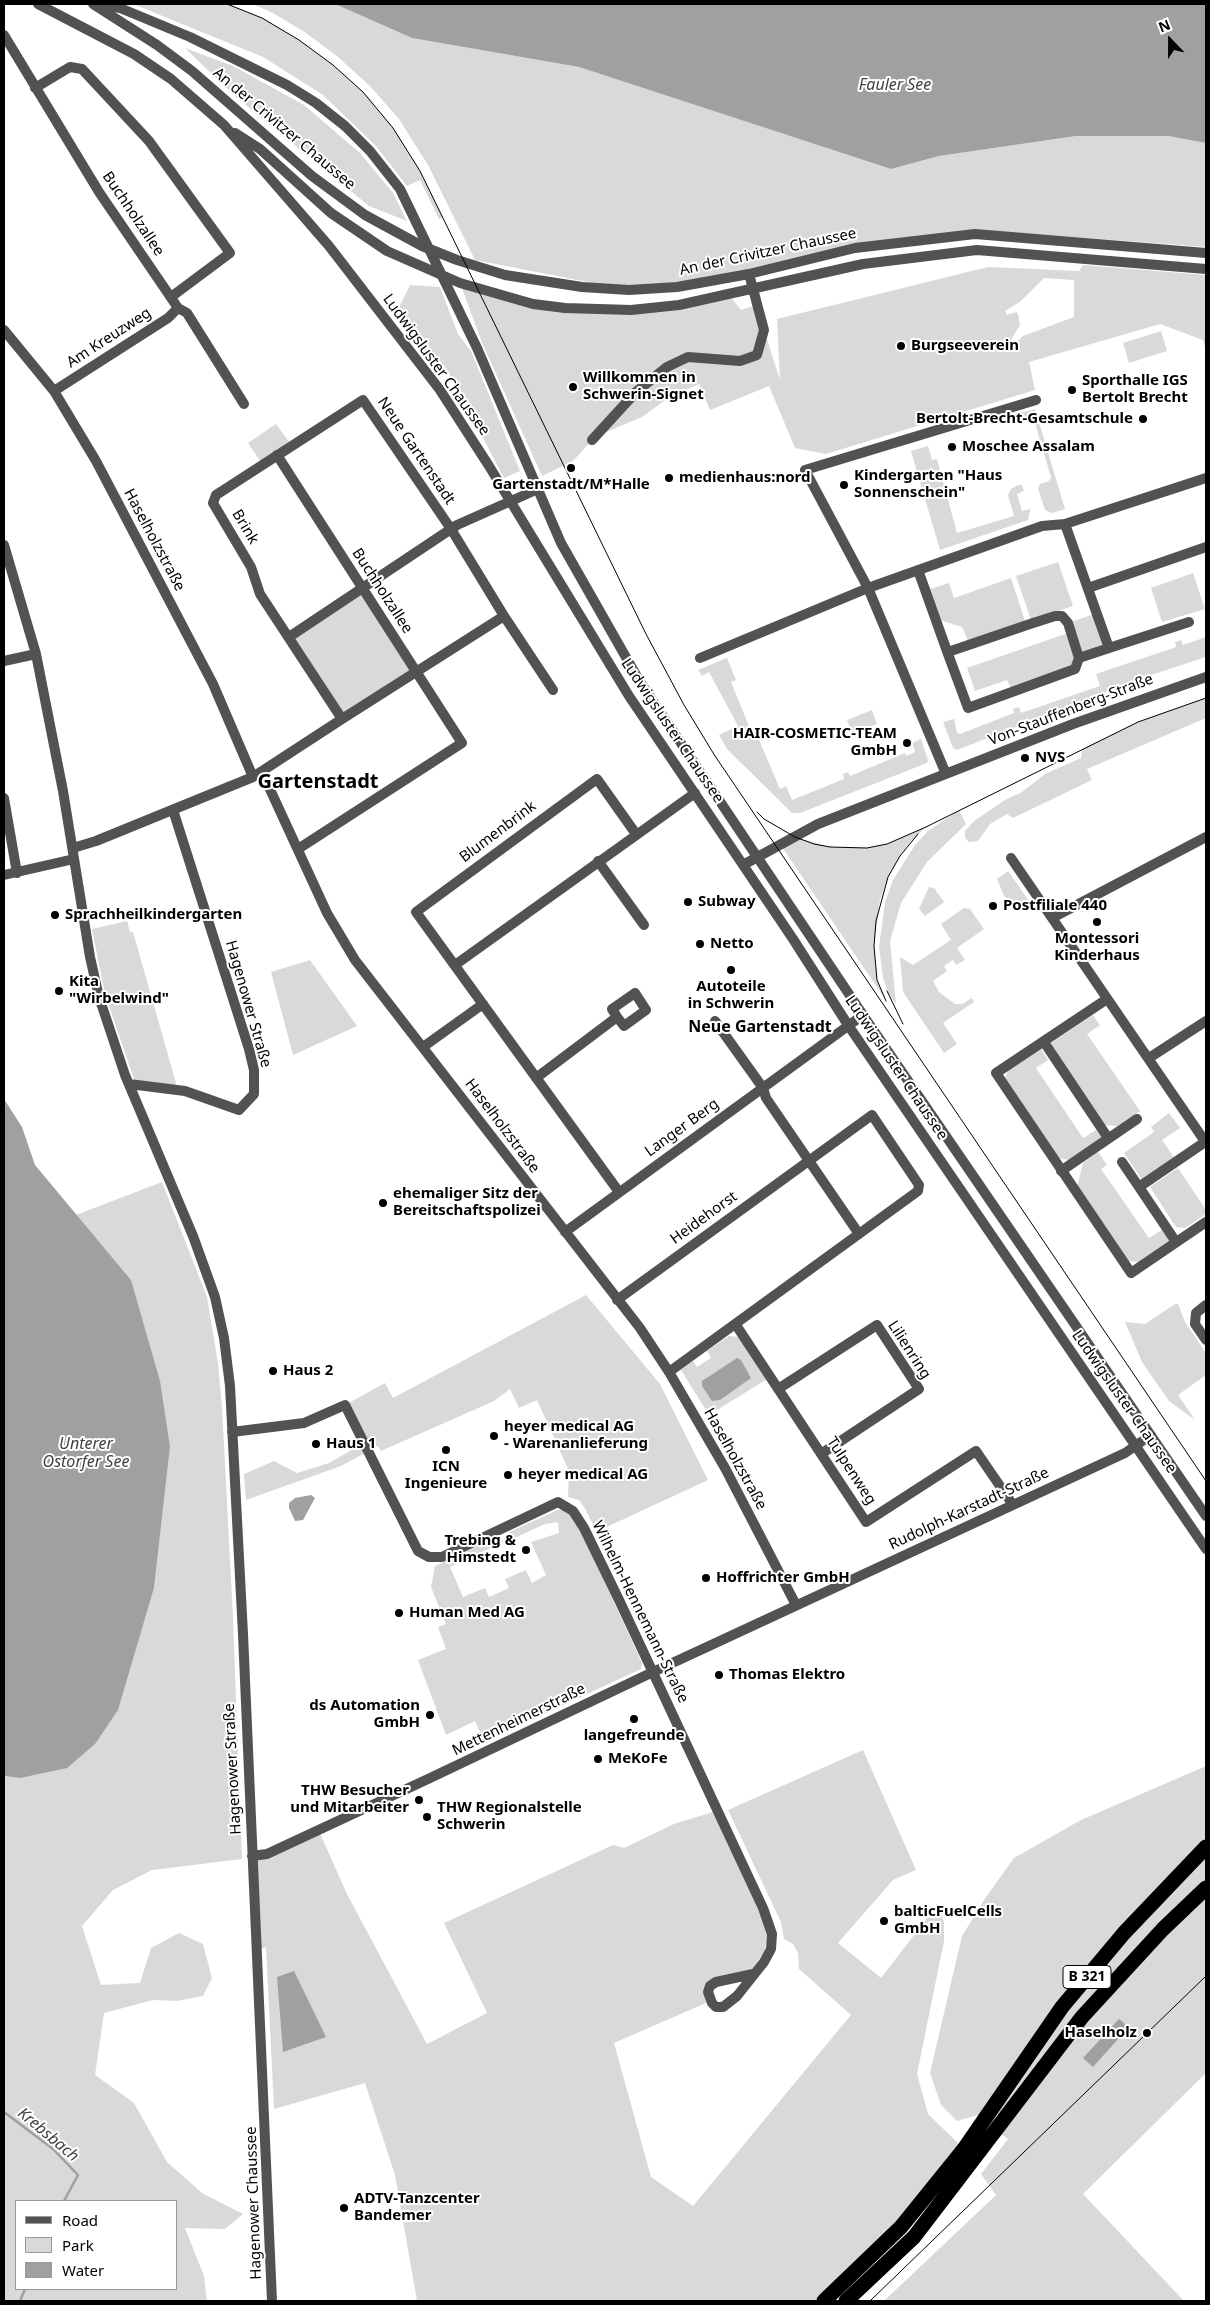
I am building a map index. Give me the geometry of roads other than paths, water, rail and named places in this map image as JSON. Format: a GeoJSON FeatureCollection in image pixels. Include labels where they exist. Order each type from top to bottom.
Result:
{"type":"FeatureCollection","features":[{"type":"Feature","properties":{"kind":"highway","name":"B 321"},"geometry":{"type":"LineString","coordinates":[[846,2301],[914,2237],[970,2153],[984,2120],[1062,2007],[1124,1933],[1206,1847]]}},
{"type":"Feature","properties":{"kind":"highway","name":"B 321"},"geometry":{"type":"LineString","coordinates":[[824,2301],[901,2227],[970,2153],[992,2136],[1082,2017],[1163,1929],[1206,1888]]}},
{"type":"Feature","properties":{"kind":"street","name":"Ludwigsluster Chaussee"},"geometry":{"type":"LineString","coordinates":[[38,4],[142,59],[171,79],[224,125],[329,246],[440,390],[629,696],[743,865],[848,1026],[1206,1549]]}},
{"type":"Feature","properties":{"kind":"street","name":"An der Crivitzer Chaussee"},"geometry":{"type":"LineString","coordinates":[[93,4],[157,45],[192,71],[312,176],[365,215],[422,246],[457,260],[505,275],[582,287],[629,290],[677,287],[749,274],[856,248],[975,234],[1206,254]]}},
{"type":"Feature","properties":{"kind":"street","name":"Ludwigsluster Chaussee"},"geometry":{"type":"LineString","coordinates":[[101,4],[120,8],[190,37],[287,85],[316,103],[345,126],[370,151],[400,189],[477,348],[561,543],[582,584],[640,682],[863,1015],[1206,1516]]}},
{"type":"Feature","properties":{"kind":"street","name":"Buchholzallee"},"geometry":{"type":"LineString","coordinates":[[4,35],[99,192],[178,308],[187,313],[244,404]]}},
{"type":"Feature","properties":{"kind":"street"},"geometry":{"type":"LineString","coordinates":[[35,88],[70,67],[82,69],[149,140],[230,253],[171,297]]}},
{"type":"Feature","properties":{"kind":"street","name":"An der Crivitzer Chaussee"},"geometry":{"type":"LineString","coordinates":[[224,125],[260,150],[331,213],[371,242],[412,264],[496,294],[533,304],[565,308],[631,310],[679,305],[863,264],[977,250],[1206,269]]}},
{"type":"Feature","properties":{"kind":"street"},"geometry":{"type":"LineString","coordinates":[[592,440],[636,392],[667,367],[688,357],[740,361],[757,355],[764,330],[749,274]]}},
{"type":"Feature","properties":{"kind":"street","name":"Am Kreuzweg"},"geometry":{"type":"LineString","coordinates":[[54,392],[168,318],[178,308]]}},
{"type":"Feature","properties":{"kind":"street","name":"Haselholzstraße"},"geometry":{"type":"LineString","coordinates":[[4,330],[54,392],[96,461],[298,849],[327,913],[356,960],[640,1328],[669,1372],[724,1468],[796,1605]]}},
{"type":"Feature","properties":{"kind":"street","name":"Neue Gartenstadt"},"geometry":{"type":"LineString","coordinates":[[277,456],[363,400],[451,530],[504,616],[553,690]]}},
{"type":"Feature","properties":{"kind":"street"},"geometry":{"type":"LineString","coordinates":[[946,774],[868,588],[805,470],[1036,400]]}},
{"type":"Feature","properties":{"kind":"street","name":"Buchholzallee"},"geometry":{"type":"LineString","coordinates":[[277,456],[462,743],[298,849]]}},
{"type":"Feature","properties":{"kind":"street","name":"Brink"},"geometry":{"type":"LineString","coordinates":[[277,456],[216,495],[213,503],[251,567],[260,594],[342,718]]}},
{"type":"Feature","properties":{"kind":"street"},"geometry":{"type":"LineString","coordinates":[[700,658],[868,588],[918,570],[1042,526],[1065,524],[1206,478]]}},
{"type":"Feature","properties":{"kind":"street","name":"Neue Gartenstadt"},"geometry":{"type":"LineString","coordinates":[[363,589],[451,530],[538,489]]}},
{"type":"Feature","properties":{"kind":"street"},"geometry":{"type":"LineString","coordinates":[[1065,524],[1110,648]]}},
{"type":"Feature","properties":{"kind":"street","name":"Hagenower Straße"},"geometry":{"type":"LineString","coordinates":[[4,545],[36,654],[74,854],[90,957],[99,997],[129,1084],[193,1236],[215,1297],[230,1386],[265,2104]]}},
{"type":"Feature","properties":{"kind":"street"},"geometry":{"type":"LineString","coordinates":[[1088,588],[1206,547]]}},
{"type":"Feature","properties":{"kind":"street"},"geometry":{"type":"LineString","coordinates":[[918,570],[968,708],[1075,669],[1079,658],[1068,623],[1062,616],[1038,622],[948,652]]}},
{"type":"Feature","properties":{"kind":"street"},"geometry":{"type":"LineString","coordinates":[[289,637],[363,589]]}},
{"type":"Feature","properties":{"kind":"street"},"geometry":{"type":"LineString","coordinates":[[4,875],[74,854],[258,775],[416,670],[504,616]]}},
{"type":"Feature","properties":{"kind":"street"},"geometry":{"type":"LineString","coordinates":[[1079,658],[1189,622]]}},
{"type":"Feature","properties":{"kind":"street"},"geometry":{"type":"LineString","coordinates":[[4,661],[36,654]]}},
{"type":"Feature","properties":{"kind":"street","name":"Von-Stauffenberg-Straße"},"geometry":{"type":"LineString","coordinates":[[743,865],[818,824],[1073,724],[1206,677]]}},
{"type":"Feature","properties":{"kind":"street","name":"Blumenbrink"},"geometry":{"type":"LineString","coordinates":[[482,1004],[456,965],[416,912],[597,778],[636,834]]}},
{"type":"Feature","properties":{"kind":"street"},"geometry":{"type":"LineString","coordinates":[[456,965],[695,793]]}},
{"type":"Feature","properties":{"kind":"street"},"geometry":{"type":"LineString","coordinates":[[4,798],[16,872]]}},
{"type":"Feature","properties":{"kind":"street","name":"Hagenower Straße"},"geometry":{"type":"LineString","coordinates":[[129,1084],[185,1091],[239,1110],[254,1094],[254,1070],[249,1049],[173,810]]}},
{"type":"Feature","properties":{"kind":"street"},"geometry":{"type":"LineString","coordinates":[[1052,918],[1206,837]]}},
{"type":"Feature","properties":{"kind":"street"},"geometry":{"type":"LineString","coordinates":[[1011,858],[1206,1143],[1139,1187]]}},
{"type":"Feature","properties":{"kind":"street"},"geometry":{"type":"LineString","coordinates":[[598,861],[644,925]]}},
{"type":"Feature","properties":{"kind":"street"},"geometry":{"type":"LineString","coordinates":[[1107,1000],[996,1073],[1061,1172],[1131,1273],[1206,1222]]}},
{"type":"Feature","properties":{"kind":"street"},"geometry":{"type":"LineString","coordinates":[[423,1047],[482,1004],[619,1192]]}},
{"type":"Feature","properties":{"kind":"street","name":"Langer Berg"},"geometry":{"type":"LineString","coordinates":[[565,1232],[863,1015]]}},
{"type":"Feature","properties":{"kind":"street"},"geometry":{"type":"LineString","coordinates":[[536,1078],[618,1017]]}},
{"type":"Feature","properties":{"kind":"street"},"geometry":{"type":"LineString","coordinates":[[715,1021],[763,1088],[766,1098],[859,1234]]}},
{"type":"Feature","properties":{"kind":"street"},"geometry":{"type":"LineString","coordinates":[[1149,1058],[1206,1021]]}},
{"type":"Feature","properties":{"kind":"street"},"geometry":{"type":"LineString","coordinates":[[1044,1042],[1108,1138]]}},
{"type":"Feature","properties":{"kind":"street","name":"Heidehorst"},"geometry":{"type":"LineString","coordinates":[[617,1300],[872,1115],[919,1185],[918,1191],[736,1325]]}},
{"type":"Feature","properties":{"kind":"street"},"geometry":{"type":"LineString","coordinates":[[1061,1172],[1137,1119]]}},
{"type":"Feature","properties":{"kind":"street"},"geometry":{"type":"LineString","coordinates":[[1122,1162],[1176,1242]]}},
{"type":"Feature","properties":{"kind":"street"},"geometry":{"type":"LineString","coordinates":[[1206,1305],[1196,1312],[1195,1324],[1206,1340]]}},
{"type":"Feature","properties":{"kind":"street"},"geometry":{"type":"LineString","coordinates":[[669,1372],[736,1325]]}},
{"type":"Feature","properties":{"kind":"street","name":"Tulpenweg"},"geometry":{"type":"LineString","coordinates":[[736,1325],[866,1522],[976,1452],[1013,1504]]}},
{"type":"Feature","properties":{"kind":"street","name":"Lilienring"},"geometry":{"type":"LineString","coordinates":[[778,1389],[878,1325],[919,1389],[821,1454]]}},
{"type":"Feature","properties":{"kind":"street","name":"Wilhelm-Hennemann-Straße"},"geometry":{"type":"LineString","coordinates":[[232,1432],[304,1423],[345,1406],[418,1551],[429,1557],[442,1557],[558,1502],[574,1511],[653,1672],[768,1922],[773,1941],[772,1949],[753,1974]]}},
{"type":"Feature","properties":{"kind":"street","name":"Rudolph-Karstadt-Straße"},"geometry":{"type":"LineString","coordinates":[[796,1605],[1125,1453],[1151,1435]]}},
{"type":"Feature","properties":{"kind":"street","name":"Mettenheimerstraße"},"geometry":{"type":"LineString","coordinates":[[252,1856],[267,1854],[796,1605]]}},
{"type":"Feature","properties":{"kind":"street","name":"Hagenower Chaussee"},"geometry":{"type":"LineString","coordinates":[[265,2104],[272,2301]]}},
{"type":"Feature","properties":{"kind":"water","name":"Fauler See"},"geometry":{"type":"Polygon","coordinates":[[[335,4],[1206,4],[1206,143],[1168,136],[1076,136],[939,156],[891,169],[579,67],[412,38],[335,4]]]}},
{"type":"Feature","properties":{"kind":"water","name":"Unterer Ostorfer See"},"geometry":{"type":"Polygon","coordinates":[[[4,1099],[22,1127],[35,1165],[131,1280],[160,1381],[170,1447],[154,1588],[118,1710],[95,1744],[67,1768],[20,1778],[4,1776],[4,1099]]]}},
{"type":"Feature","properties":{"kind":"water"},"geometry":{"type":"Polygon","coordinates":[[[737,1358],[741,1360],[751,1378],[720,1400],[712,1401],[702,1386],[702,1381],[737,1358]]]}},
{"type":"Feature","properties":{"kind":"water"},"geometry":{"type":"Polygon","coordinates":[[[311,1495],[315,1498],[303,1520],[295,1521],[289,1508],[289,1503],[295,1498],[311,1495]]]}},
{"type":"Feature","properties":{"kind":"water"},"geometry":{"type":"Polygon","coordinates":[[[294,1971],[326,2037],[283,2052],[277,1977],[294,1971]]]}},
{"type":"Feature","properties":{"kind":"water"},"geometry":{"type":"Polygon","coordinates":[[[1119,2019],[1129,2027],[1093,2067],[1083,2058],[1119,2019]]]}},
{"type":"Feature","properties":{"kind":"waterway","name":"Krebsbach"},"geometry":{"type":"LineString","coordinates":[[4,2112],[53,2149],[78,2175],[65,2200]]}},
{"type":"Feature","properties":{"kind":"waterway","name":"Krebsbach"},"geometry":{"type":"LineString","coordinates":[[20,2301],[25,2290]]}},
{"type":"Feature","properties":{"kind":"tram line"},"geometry":{"type":"LineString","coordinates":[[227,4],[262,18],[299,40],[333,65],[363,92],[393,128],[420,171],[646,634],[684,705],[715,756],[1206,1481]]}},
{"type":"Feature","properties":{"kind":"tram line"},"geometry":{"type":"LineString","coordinates":[[757,812],[764,819],[795,837],[814,844],[830,847],[867,848],[887,844],[926,827],[1138,722],[1206,698]]}},
{"type":"Feature","properties":{"kind":"tram line"},"geometry":{"type":"LineString","coordinates":[[886,1001],[877,980],[874,946],[876,921],[888,877],[900,856],[918,834]]}},
{"type":"Feature","properties":{"kind":"tram line"},"geometry":{"type":"LineString","coordinates":[[887,991],[903,1024]]}},
{"type":"Feature","properties":{"kind":"tram line"},"geometry":{"type":"LineString","coordinates":[[870,2301],[1206,1976]]}},
{"type":"Feature","properties":{"kind":"place","name":"Burgseeverein"},"geometry":{"type":"Point","coordinates":[901,346]}},
{"type":"Feature","properties":{"kind":"place","name":"Willkommen in Schwerin-Signet"},"geometry":{"type":"Point","coordinates":[573,387]}},
{"type":"Feature","properties":{"kind":"place","name":"Sporthalle IGS Bertolt Brecht"},"geometry":{"type":"Point","coordinates":[1072,390]}},
{"type":"Feature","properties":{"kind":"place","name":"Bertolt-Brecht-Gesamtschule"},"geometry":{"type":"Point","coordinates":[1143,419]}},
{"type":"Feature","properties":{"kind":"place","name":"Moschee Assalam"},"geometry":{"type":"Point","coordinates":[952,447]}},
{"type":"Feature","properties":{"kind":"place","name":"Gartenstadt/M*Halle"},"geometry":{"type":"Point","coordinates":[571,468]}},
{"type":"Feature","properties":{"kind":"place","name":"medienhaus:nord"},"geometry":{"type":"Point","coordinates":[669,478]}},
{"type":"Feature","properties":{"kind":"place","name":"Kindergarten \"Haus Sonnenschein\""},"geometry":{"type":"Point","coordinates":[844,485]}},
{"type":"Feature","properties":{"kind":"place","name":"HAIR-COSMETIC-TEAM GmbH"},"geometry":{"type":"Point","coordinates":[907,743]}},
{"type":"Feature","properties":{"kind":"place","name":"NVS"},"geometry":{"type":"Point","coordinates":[1025,758]}},
{"type":"Feature","properties":{"kind":"place","name":"Subway"},"geometry":{"type":"Point","coordinates":[688,902]}},
{"type":"Feature","properties":{"kind":"place","name":"Postfiliale 440"},"geometry":{"type":"Point","coordinates":[993,906]}},
{"type":"Feature","properties":{"kind":"place","name":"Sprachheilkindergarten"},"geometry":{"type":"Point","coordinates":[55,915]}},
{"type":"Feature","properties":{"kind":"place","name":"Montessori Kinderhaus"},"geometry":{"type":"Point","coordinates":[1097,922]}},
{"type":"Feature","properties":{"kind":"place","name":"Netto"},"geometry":{"type":"Point","coordinates":[700,944]}},
{"type":"Feature","properties":{"kind":"place","name":"Autoteile in Schwerin"},"geometry":{"type":"Point","coordinates":[731,970]}},
{"type":"Feature","properties":{"kind":"place","name":"Kita \"Wirbelwind\""},"geometry":{"type":"Point","coordinates":[59,991]}},
{"type":"Feature","properties":{"kind":"place","name":"ehemaliger Sitz der Bereitschaftspolizei"},"geometry":{"type":"Point","coordinates":[383,1203]}},
{"type":"Feature","properties":{"kind":"place","name":"Haus 2"},"geometry":{"type":"Point","coordinates":[273,1371]}},
{"type":"Feature","properties":{"kind":"place","name":"heyer medical AG - Warenanlieferung"},"geometry":{"type":"Point","coordinates":[494,1436]}},
{"type":"Feature","properties":{"kind":"place","name":"Haus 1"},"geometry":{"type":"Point","coordinates":[316,1444]}},
{"type":"Feature","properties":{"kind":"place","name":"ICN Ingenieure"},"geometry":{"type":"Point","coordinates":[446,1450]}},
{"type":"Feature","properties":{"kind":"place","name":"heyer medical AG"},"geometry":{"type":"Point","coordinates":[508,1475]}},
{"type":"Feature","properties":{"kind":"place","name":"Trebing & Himstedt"},"geometry":{"type":"Point","coordinates":[526,1550]}},
{"type":"Feature","properties":{"kind":"place","name":"Hoffrichter GmbH"},"geometry":{"type":"Point","coordinates":[706,1578]}},
{"type":"Feature","properties":{"kind":"place","name":"Human Med AG"},"geometry":{"type":"Point","coordinates":[399,1613]}},
{"type":"Feature","properties":{"kind":"place","name":"Thomas Elektro"},"geometry":{"type":"Point","coordinates":[719,1675]}},
{"type":"Feature","properties":{"kind":"place","name":"ds Automation GmbH"},"geometry":{"type":"Point","coordinates":[430,1715]}},
{"type":"Feature","properties":{"kind":"place","name":"langefreunde"},"geometry":{"type":"Point","coordinates":[634,1719]}},
{"type":"Feature","properties":{"kind":"place","name":"MeKoFe"},"geometry":{"type":"Point","coordinates":[598,1759]}},
{"type":"Feature","properties":{"kind":"place","name":"THW Besucher und Mitarbeiter"},"geometry":{"type":"Point","coordinates":[419,1800]}},
{"type":"Feature","properties":{"kind":"place","name":"THW Regionalstelle Schwerin"},"geometry":{"type":"Point","coordinates":[427,1817]}},
{"type":"Feature","properties":{"kind":"place","name":"balticFuelCells GmbH"},"geometry":{"type":"Point","coordinates":[884,1921]}},
{"type":"Feature","properties":{"kind":"place","name":"Haselholz"},"geometry":{"type":"Point","coordinates":[1147,2033]}},
{"type":"Feature","properties":{"kind":"place","name":"ADTV-Tanzcenter Bandemer"},"geometry":{"type":"Point","coordinates":[344,2208]}},
{"type":"Feature","properties":{"kind":"district","name":"Gartenstadt"},"geometry":{"type":"Point","coordinates":[318,782]}},
{"type":"Feature","properties":{"kind":"district","name":"Neue Gartenstadt"},"geometry":{"type":"Point","coordinates":[760,1027]}}]}
